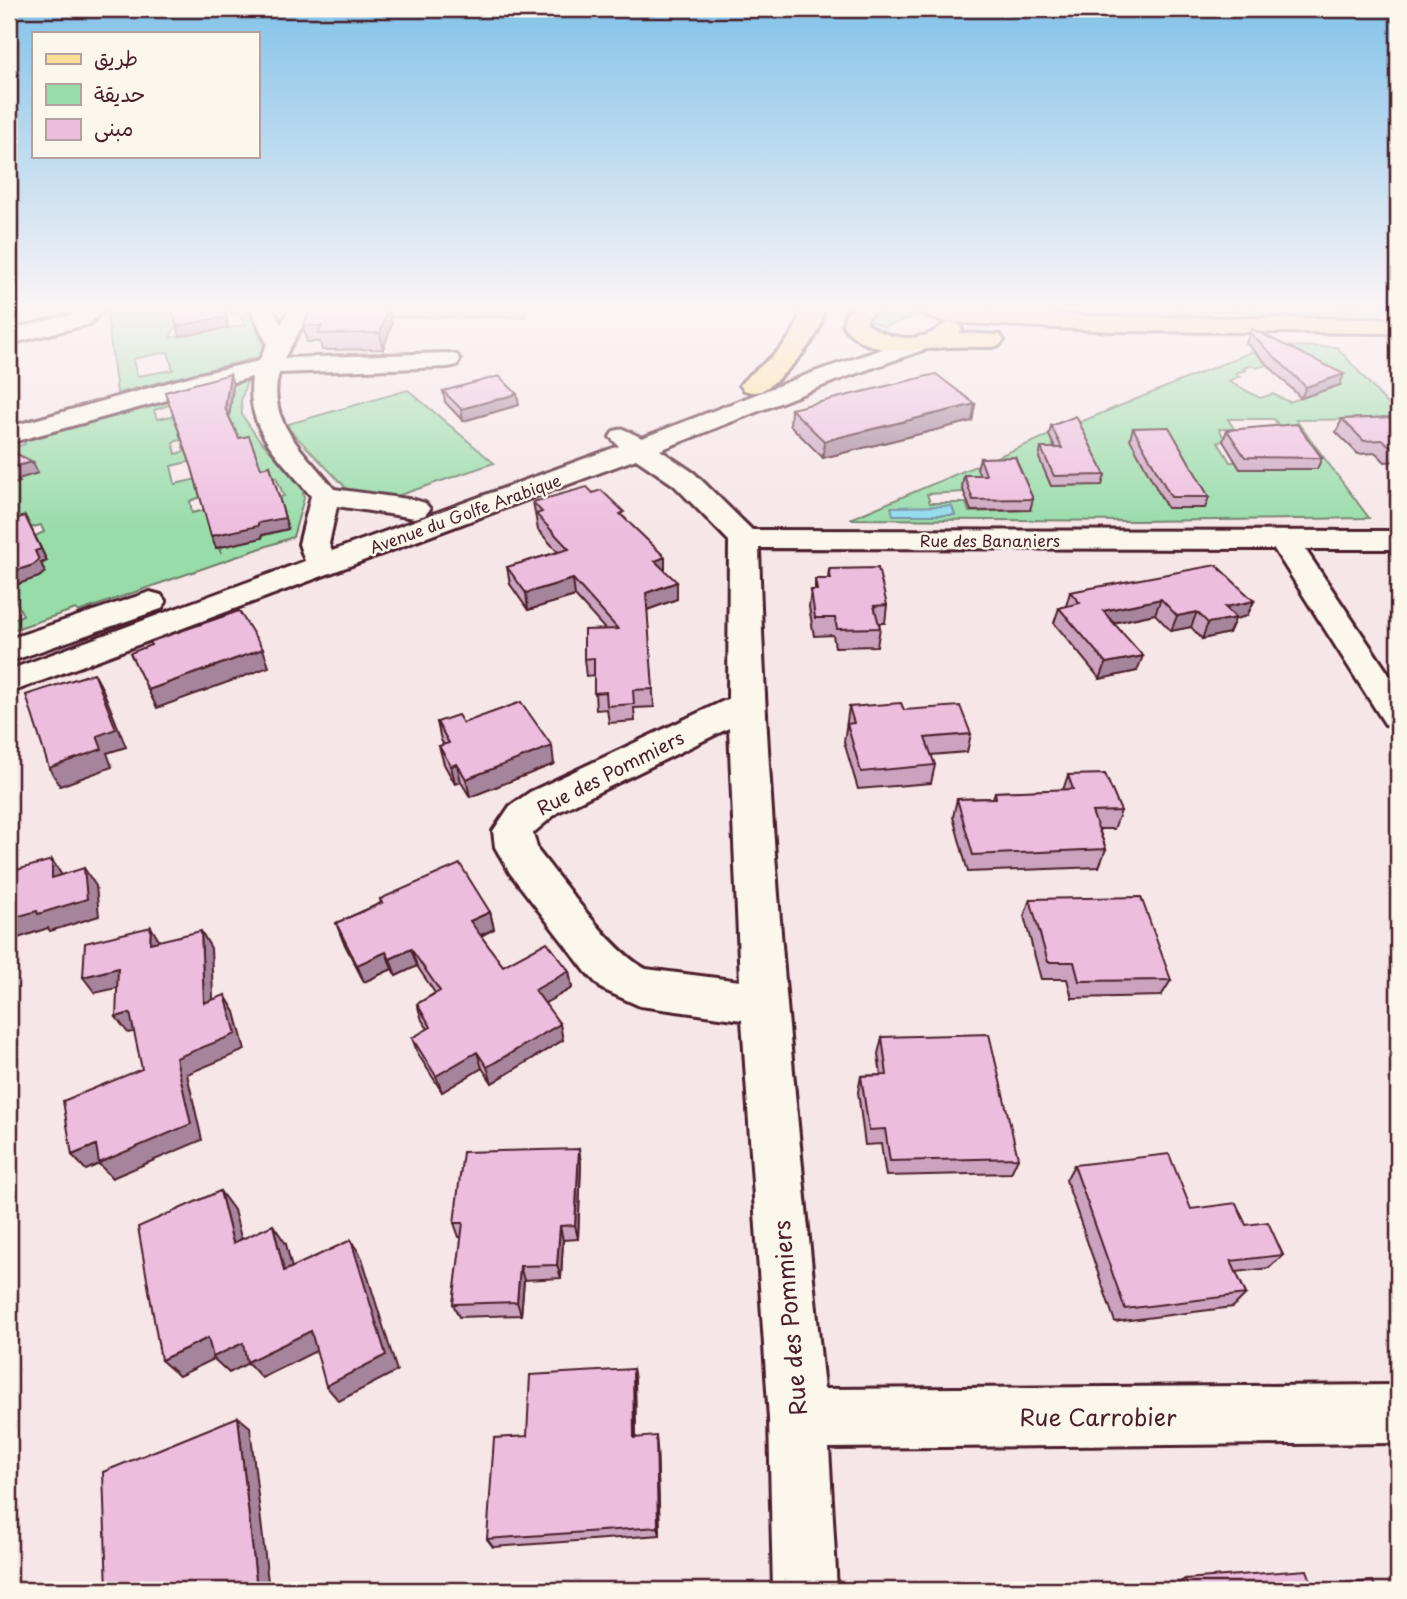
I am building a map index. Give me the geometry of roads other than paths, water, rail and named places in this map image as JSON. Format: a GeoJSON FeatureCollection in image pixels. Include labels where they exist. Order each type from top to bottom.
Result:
{"type":"FeatureCollection","features":[{"type":"Feature","properties":{"kind":"main road"},"geometry":{"type":"LineString","coordinates":[[752,385],[756,382]]}},
{"type":"Feature","properties":{"kind":"street"},"geometry":{"type":"LineString","coordinates":[[9,435],[199,382]]}},
{"type":"Feature","properties":{"kind":"street"},"geometry":{"type":"LineString","coordinates":[[263,382],[264,416],[325,496],[318,554]]}},
{"type":"Feature","properties":{"kind":"street","name":"Avenue du Golfe Arabique"},"geometry":{"type":"LineString","coordinates":[[9,682],[318,554],[415,509],[631,442],[760,382]]}},
{"type":"Feature","properties":{"kind":"street","name":"Avenue du Golfe Arabique"},"geometry":{"type":"LineString","coordinates":[[9,651],[318,554],[631,442],[810,382]]}},
{"type":"Feature","properties":{"kind":"street"},"geometry":{"type":"LineString","coordinates":[[631,442],[694,488],[744,539]]}},
{"type":"Feature","properties":{"kind":"street"},"geometry":{"type":"LineString","coordinates":[[325,496],[415,509]]}},
{"type":"Feature","properties":{"kind":"street","name":"Rue des Bananiers"},"geometry":{"type":"LineString","coordinates":[[744,539],[1285,542],[1398,540]]}},
{"type":"Feature","properties":{"kind":"street","name":"Rue des Pommiers"},"geometry":{"type":"LineString","coordinates":[[744,539],[746,705],[763,1004],[798,1419],[804,1590]]}},
{"type":"Feature","properties":{"kind":"street"},"geometry":{"type":"LineString","coordinates":[[1285,542],[1398,716]]}},
{"type":"Feature","properties":{"kind":"street","name":"Rue des Pommiers"},"geometry":{"type":"LineString","coordinates":[[746,705],[544,802],[524,816],[513,831],[515,847],[524,862],[601,959],[618,976],[640,987],[763,1004]]}},
{"type":"Feature","properties":{"kind":"street","name":"Rue Carrobier"},"geometry":{"type":"LineString","coordinates":[[798,1419],[1398,1414]]}},
{"type":"Feature","properties":{"kind":"water"},"geometry":{"type":"Polygon","coordinates":[[[952,506],[955,515],[893,515],[891,507],[952,506]]]}}]}
